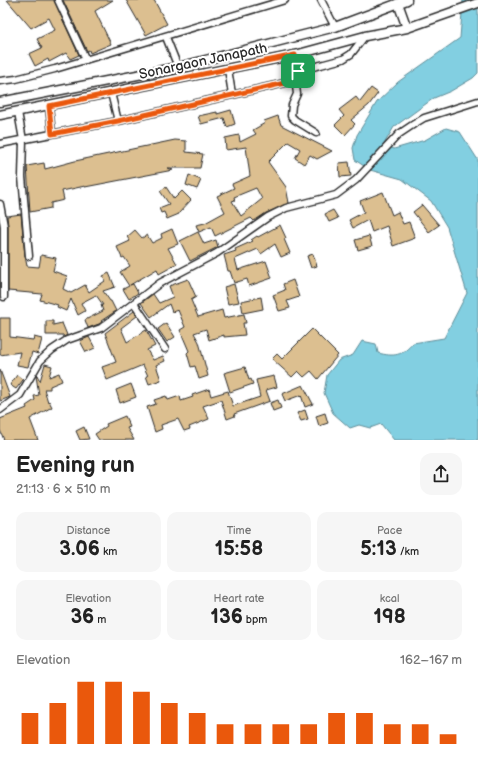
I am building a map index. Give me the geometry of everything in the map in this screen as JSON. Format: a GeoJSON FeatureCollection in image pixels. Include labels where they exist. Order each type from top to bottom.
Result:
{"type":"FeatureCollection","features":[{"type":"Feature","properties":{"kind":"main road","name":"Sonargaon Janapath"},"geometry":{"type":"LineString","coordinates":[[0,102],[178,67],[335,27],[407,0]]}},
{"type":"Feature","properties":{"kind":"main road"},"geometry":{"type":"LineString","coordinates":[[398,3],[407,28]]}},
{"type":"Feature","properties":{"kind":"main road","name":"Sonargaon Janapath"},"geometry":{"type":"LineString","coordinates":[[0,115],[295,55],[365,36],[407,28],[478,3]]}},
{"type":"Feature","properties":{"kind":"street"},"geometry":{"type":"LineString","coordinates":[[58,0],[86,60]]}},
{"type":"Feature","properties":{"kind":"street"},"geometry":{"type":"LineString","coordinates":[[0,81],[16,79],[86,60],[285,0]]}},
{"type":"Feature","properties":{"kind":"street"},"geometry":{"type":"LineString","coordinates":[[322,0],[335,27]]}},
{"type":"Feature","properties":{"kind":"street"},"geometry":{"type":"LineString","coordinates":[[298,71],[343,59],[351,54],[365,36]]}},
{"type":"Feature","properties":{"kind":"street"},"geometry":{"type":"LineString","coordinates":[[166,37],[178,67]]}},
{"type":"Feature","properties":{"kind":"street"},"geometry":{"type":"LineString","coordinates":[[295,55],[298,71],[295,78],[297,94],[292,105],[291,116],[295,120],[316,132]]}},
{"type":"Feature","properties":{"kind":"street"},"geometry":{"type":"LineString","coordinates":[[228,69],[232,94]]}},
{"type":"Feature","properties":{"kind":"street"},"geometry":{"type":"LineString","coordinates":[[0,144],[118,121],[285,83],[295,78]]}},
{"type":"Feature","properties":{"kind":"street"},"geometry":{"type":"LineString","coordinates":[[111,93],[118,121]]}},
{"type":"Feature","properties":{"kind":"street"},"geometry":{"type":"LineString","coordinates":[[0,410],[20,396],[40,361],[52,350],[67,340],[101,328],[160,283],[232,244],[268,217],[286,208],[336,195],[356,180],[399,134],[424,118],[478,101]]}},
{"type":"Feature","properties":{"kind":"street"},"geometry":{"type":"LineString","coordinates":[[49,106],[52,134]]}},
{"type":"Feature","properties":{"kind":"street"},"geometry":{"type":"LineString","coordinates":[[18,112],[23,140],[22,177],[29,256]]}},
{"type":"Feature","properties":{"kind":"street"},"geometry":{"type":"LineString","coordinates":[[0,204],[4,226],[4,296]]}},
{"type":"Feature","properties":{"kind":"street"},"geometry":{"type":"LineString","coordinates":[[134,303],[165,350]]}},
{"type":"Feature","properties":{"kind":"water"},"geometry":{"type":"Polygon","coordinates":[[[463,0],[478,0],[478,73],[473,78],[451,91],[434,98],[394,127],[384,144],[394,149],[425,140],[446,128],[460,132],[478,160],[478,440],[394,440],[381,424],[370,428],[359,425],[350,428],[333,413],[324,393],[327,375],[339,360],[353,355],[362,341],[376,344],[378,353],[393,355],[405,351],[413,343],[444,338],[467,293],[447,227],[431,201],[402,179],[370,170],[355,160],[353,148],[357,135],[377,102],[398,82],[460,38],[463,0]]]}},
{"type":"Feature","properties":{"kind":"building"},"geometry":{"type":"Polygon","coordinates":[[[7,0],[54,0],[79,55],[70,59],[66,53],[49,62],[48,59],[35,66],[29,54],[42,48],[37,39],[55,30],[49,18],[31,28],[7,0]]]}},
{"type":"Feature","properties":{"kind":"building"},"geometry":{"type":"Polygon","coordinates":[[[63,0],[113,0],[95,11],[111,44],[90,53],[89,50],[87,51],[63,0]]]}},
{"type":"Feature","properties":{"kind":"building"},"geometry":{"type":"Polygon","coordinates":[[[126,0],[154,0],[167,24],[146,35],[126,0]]]}},
{"type":"Feature","properties":{"kind":"building"},"geometry":{"type":"Polygon","coordinates":[[[371,88],[378,93],[369,105],[351,120],[355,124],[345,135],[335,125],[344,116],[339,110],[356,97],[360,102],[371,88]]]}},
{"type":"Feature","properties":{"kind":"building"},"geometry":{"type":"Polygon","coordinates":[[[231,110],[235,124],[227,127],[224,118],[201,124],[198,116],[217,112],[217,114],[231,110]]]}},
{"type":"Feature","properties":{"kind":"building"},"geometry":{"type":"Polygon","coordinates":[[[278,116],[281,125],[332,151],[317,159],[310,155],[304,164],[295,158],[300,149],[288,142],[268,162],[286,187],[289,203],[266,213],[254,221],[251,218],[215,236],[211,227],[199,232],[196,225],[205,223],[225,212],[217,196],[234,188],[232,184],[250,176],[246,147],[226,150],[225,138],[239,135],[240,142],[256,134],[253,130],[265,123],[264,121],[278,116]],[[256,188],[234,197],[235,200],[232,201],[241,216],[262,199],[256,188]]]}},
{"type":"Feature","properties":{"kind":"building"},"geometry":{"type":"Polygon","coordinates":[[[175,140],[186,141],[186,152],[203,154],[200,168],[168,168],[173,170],[62,191],[64,200],[51,203],[51,208],[30,212],[27,166],[44,163],[45,169],[75,161],[175,140]]]}},
{"type":"Feature","properties":{"kind":"building"},"geometry":{"type":"Polygon","coordinates":[[[349,162],[351,176],[340,177],[339,163],[349,162]]]}},
{"type":"Feature","properties":{"kind":"building"},"geometry":{"type":"Polygon","coordinates":[[[189,175],[201,180],[197,189],[186,185],[189,175]]]}},
{"type":"Feature","properties":{"kind":"building"},"geometry":{"type":"Polygon","coordinates":[[[166,187],[174,199],[182,191],[191,200],[179,214],[167,219],[164,212],[161,213],[159,208],[169,204],[160,191],[166,187]]]}},
{"type":"Feature","properties":{"kind":"building"},"geometry":{"type":"Polygon","coordinates":[[[383,192],[392,215],[398,212],[403,224],[409,222],[415,238],[393,246],[387,226],[372,232],[368,220],[353,228],[349,220],[364,212],[360,201],[383,192]]]}},
{"type":"Feature","properties":{"kind":"building"},"geometry":{"type":"Polygon","coordinates":[[[422,205],[439,225],[429,232],[413,212],[422,205]]]}},
{"type":"Feature","properties":{"kind":"building"},"geometry":{"type":"Polygon","coordinates":[[[333,210],[338,218],[329,222],[325,214],[333,210]]]}},
{"type":"Feature","properties":{"kind":"building"},"geometry":{"type":"Polygon","coordinates":[[[21,214],[27,266],[39,267],[41,255],[56,258],[53,271],[67,276],[63,289],[71,293],[85,285],[89,292],[105,281],[103,276],[109,273],[115,287],[103,291],[111,301],[116,311],[99,324],[88,328],[85,320],[103,311],[101,305],[103,305],[96,295],[81,303],[85,311],[78,315],[71,299],[66,311],[57,307],[58,305],[40,300],[42,294],[8,291],[7,216],[21,214]]]}},
{"type":"Feature","properties":{"kind":"building"},"geometry":{"type":"Polygon","coordinates":[[[280,225],[286,238],[284,239],[290,253],[281,257],[275,244],[261,254],[258,249],[235,259],[238,270],[266,261],[272,278],[249,286],[247,279],[234,283],[230,271],[228,271],[224,255],[236,251],[235,249],[253,241],[251,240],[257,236],[258,237],[280,225]]]}},
{"type":"Feature","properties":{"kind":"building"},"geometry":{"type":"Polygon","coordinates":[[[172,229],[178,244],[168,248],[177,264],[159,274],[157,269],[130,285],[133,284],[138,293],[129,299],[123,289],[129,286],[120,272],[130,266],[124,257],[122,258],[117,247],[130,241],[127,237],[135,230],[142,238],[147,235],[152,243],[162,238],[161,234],[172,229]]]}},
{"type":"Feature","properties":{"kind":"building"},"geometry":{"type":"Polygon","coordinates":[[[198,232],[204,244],[216,240],[218,247],[190,261],[180,241],[198,232]]]}},
{"type":"Feature","properties":{"kind":"building"},"geometry":{"type":"Polygon","coordinates":[[[369,236],[372,246],[358,250],[355,240],[369,236]]]}},
{"type":"Feature","properties":{"kind":"building"},"geometry":{"type":"Polygon","coordinates":[[[313,254],[317,266],[311,268],[307,256],[313,254]]]}},
{"type":"Feature","properties":{"kind":"building"},"geometry":{"type":"Polygon","coordinates":[[[188,279],[196,297],[191,300],[198,317],[222,310],[224,318],[244,314],[246,323],[243,323],[245,335],[224,337],[224,335],[209,340],[206,329],[194,333],[199,342],[208,376],[199,379],[195,366],[191,367],[187,353],[189,351],[180,330],[185,327],[178,310],[172,312],[169,304],[151,317],[141,303],[153,294],[159,303],[173,297],[169,286],[188,279]]]}},
{"type":"Feature","properties":{"kind":"building"},"geometry":{"type":"Polygon","coordinates":[[[293,280],[299,297],[287,301],[290,308],[279,311],[273,295],[285,290],[283,284],[293,280]]]}},
{"type":"Feature","properties":{"kind":"building"},"geometry":{"type":"Polygon","coordinates":[[[234,284],[239,302],[228,304],[224,287],[234,284]]]}},
{"type":"Feature","properties":{"kind":"building"},"geometry":{"type":"Polygon","coordinates":[[[261,297],[263,309],[243,313],[241,301],[261,297]]]}},
{"type":"Feature","properties":{"kind":"building"},"geometry":{"type":"Polygon","coordinates":[[[134,311],[137,316],[121,328],[127,342],[146,330],[155,346],[147,350],[153,360],[163,356],[165,361],[156,365],[161,380],[149,384],[146,376],[148,376],[143,365],[107,380],[102,367],[116,362],[105,333],[134,311]]]}},
{"type":"Feature","properties":{"kind":"building"},"geometry":{"type":"Polygon","coordinates":[[[0,318],[10,318],[10,337],[33,340],[34,337],[42,339],[38,354],[32,352],[28,367],[17,365],[20,352],[0,355],[0,318]]]}},
{"type":"Feature","properties":{"kind":"building"},"geometry":{"type":"Polygon","coordinates":[[[46,321],[53,321],[53,325],[62,323],[67,335],[64,337],[63,335],[46,335],[46,321]]]}},
{"type":"Feature","properties":{"kind":"building"},"geometry":{"type":"Polygon","coordinates":[[[166,323],[175,337],[167,342],[158,329],[166,323]]]}},
{"type":"Feature","properties":{"kind":"building"},"geometry":{"type":"Polygon","coordinates":[[[312,329],[338,355],[318,379],[311,371],[304,377],[298,371],[292,377],[272,359],[277,354],[282,359],[312,329]]]}},
{"type":"Feature","properties":{"kind":"building"},"geometry":{"type":"Polygon","coordinates":[[[89,337],[95,348],[86,352],[80,341],[89,337]]]}},
{"type":"Feature","properties":{"kind":"building"},"geometry":{"type":"Polygon","coordinates":[[[45,364],[52,366],[49,377],[59,373],[62,381],[50,386],[50,389],[44,389],[48,402],[49,401],[52,407],[30,419],[38,440],[4,440],[0,430],[0,419],[27,408],[26,406],[35,400],[34,396],[39,395],[36,376],[37,375],[40,381],[45,364]]]}},
{"type":"Feature","properties":{"kind":"building"},"geometry":{"type":"Polygon","coordinates":[[[245,367],[249,380],[251,379],[253,384],[230,392],[224,373],[245,367]]]}},
{"type":"Feature","properties":{"kind":"building"},"geometry":{"type":"Polygon","coordinates":[[[0,370],[10,397],[0,401],[0,370]]]}},
{"type":"Feature","properties":{"kind":"building"},"geometry":{"type":"Polygon","coordinates":[[[17,375],[23,380],[16,389],[10,385],[17,375]]]}},
{"type":"Feature","properties":{"kind":"building"},"geometry":{"type":"Polygon","coordinates":[[[274,376],[277,387],[266,390],[270,401],[234,414],[235,416],[227,419],[221,400],[203,406],[209,419],[189,427],[190,429],[184,431],[178,419],[161,425],[162,429],[155,432],[147,407],[156,404],[154,400],[166,396],[168,400],[180,396],[181,401],[209,389],[211,396],[228,391],[233,406],[260,397],[256,380],[274,376]]]}},
{"type":"Feature","properties":{"kind":"building"},"geometry":{"type":"Polygon","coordinates":[[[131,384],[136,397],[120,403],[116,390],[131,384]]]}},
{"type":"Feature","properties":{"kind":"building"},"geometry":{"type":"Polygon","coordinates":[[[303,385],[313,404],[305,407],[301,395],[285,401],[282,394],[303,385]]]}},
{"type":"Feature","properties":{"kind":"building"},"geometry":{"type":"Polygon","coordinates":[[[278,400],[281,408],[273,411],[270,403],[278,400]]]}},
{"type":"Feature","properties":{"kind":"building"},"geometry":{"type":"Polygon","coordinates":[[[305,410],[308,419],[301,421],[297,413],[305,410]]]}},
{"type":"Feature","properties":{"kind":"building"},"geometry":{"type":"Polygon","coordinates":[[[325,413],[328,423],[319,426],[316,416],[325,413]]]}},
{"type":"Feature","properties":{"kind":"building"},"geometry":{"type":"Polygon","coordinates":[[[125,416],[130,427],[127,428],[134,440],[99,440],[95,434],[107,426],[106,424],[125,416]]]}},
{"type":"Feature","properties":{"kind":"building"},"geometry":{"type":"Polygon","coordinates":[[[84,427],[89,439],[80,440],[76,431],[84,427]]]}},
{"type":"Feature","properties":{"kind":"route"},"geometry":{"type":"LineString","coordinates":[[295,55],[298,71],[295,78],[285,83],[118,121],[52,134],[49,106],[295,55]]}}]}
